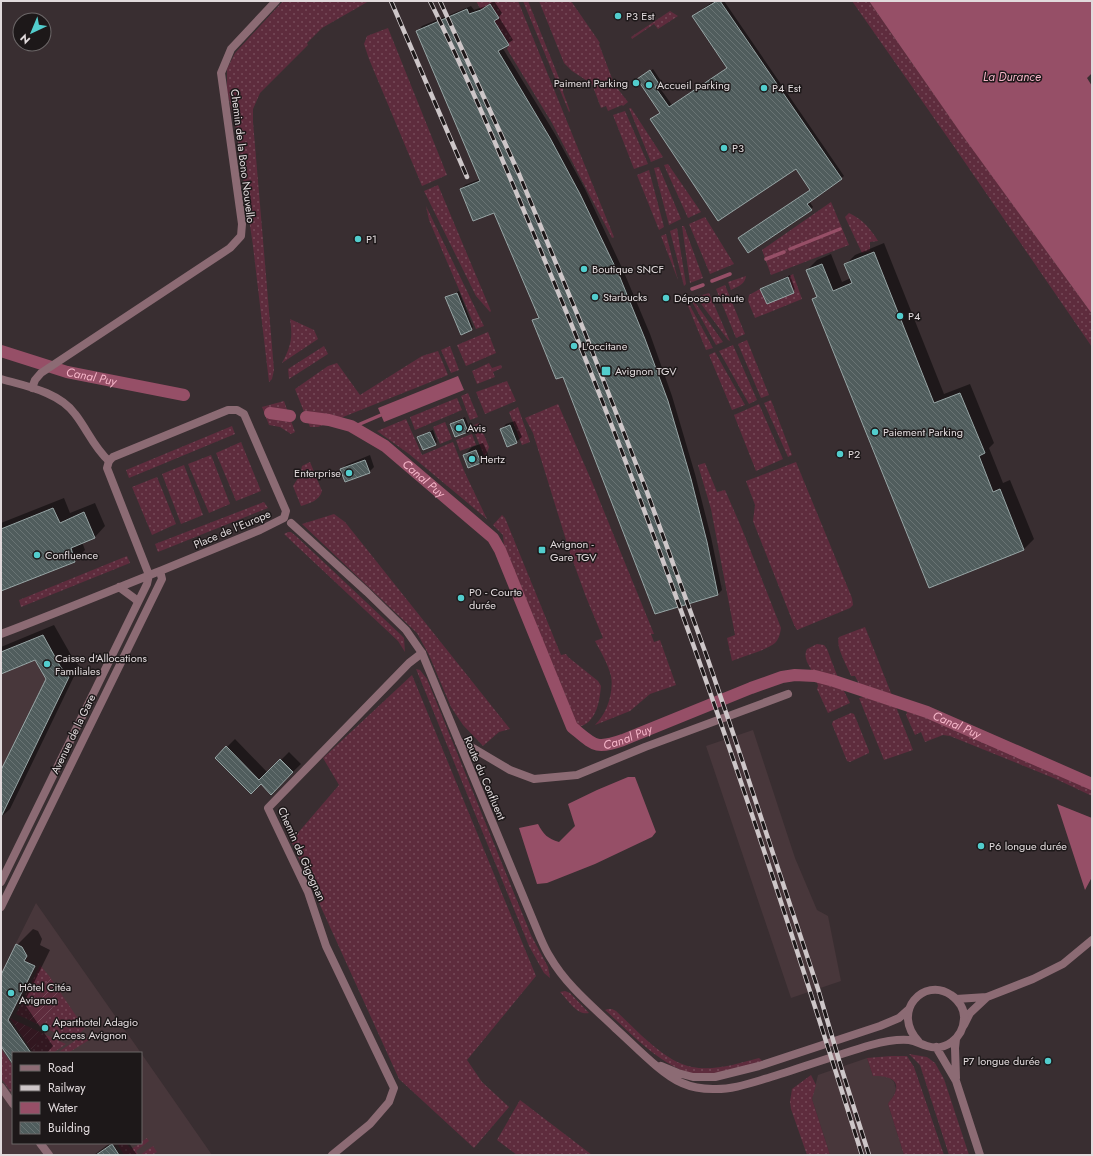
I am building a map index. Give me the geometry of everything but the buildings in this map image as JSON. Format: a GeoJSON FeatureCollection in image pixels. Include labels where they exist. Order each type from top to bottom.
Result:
{"type":"FeatureCollection","features":[{"type":"Feature","properties":{"kind":"street","name":"Chemin de la Bono Nouvello"},"geometry":{"type":"LineString","coordinates":[[32,388],[35,380],[41,373],[230,248],[241,236],[242,224],[221,73],[231,49],[276,1]]}},
{"type":"Feature","properties":{"kind":"street"},"geometry":{"type":"LineString","coordinates":[[1,379],[49,394],[63,402],[74,412],[100,454],[109,461],[107,468],[149,576]]}},
{"type":"Feature","properties":{"kind":"street","name":"Place de l'Europe"},"geometry":{"type":"LineString","coordinates":[[1,634],[149,576],[260,530],[287,521],[286,511],[244,414],[237,410],[228,410],[113,457],[109,461]]}},
{"type":"Feature","properties":{"kind":"street","name":"Route du Confluent"},"geometry":{"type":"LineString","coordinates":[[287,521],[367,592],[406,630],[422,653],[549,957],[563,976],[578,992],[649,1059]]}},
{"type":"Feature","properties":{"kind":"street","name":"Avenue de la Gare"},"geometry":{"type":"LineString","coordinates":[[1,907],[162,579],[160,571]]}},
{"type":"Feature","properties":{"kind":"street","name":"Avenue de la Gare"},"geometry":{"type":"LineString","coordinates":[[1,882],[138,602],[149,576]]}},
{"type":"Feature","properties":{"kind":"street"},"geometry":{"type":"LineString","coordinates":[[119,587],[138,602]]}},
{"type":"Feature","properties":{"kind":"street","name":"Chemin de Gigognan"},"geometry":{"type":"LineString","coordinates":[[332,1155],[370,1124],[389,1102],[394,1088],[326,946],[308,892],[268,808],[409,663],[422,653]]}},
{"type":"Feature","properties":{"kind":"street"},"geometry":{"type":"LineString","coordinates":[[459,742],[466,744],[510,770],[534,779],[577,775],[788,694]]}},
{"type":"Feature","properties":{"kind":"street"},"geometry":{"type":"LineString","coordinates":[[956,999],[987,997],[1033,979],[1063,964],[1092,940]]}},
{"type":"Feature","properties":{"kind":"street"},"geometry":{"type":"LineString","coordinates":[[649,1059],[678,1073],[693,1077],[715,1077],[759,1066],[880,1026],[899,1018],[908,1010],[914,1000],[920,995],[927,991],[935,990],[950,994],[956,999],[962,1007],[964,1025]]}},
{"type":"Feature","properties":{"kind":"street"},"geometry":{"type":"LineString","coordinates":[[649,1059],[662,1071],[681,1083],[697,1088],[714,1090],[732,1087],[754,1082],[873,1045],[908,1040],[919,1042],[927,1046],[936,1047],[950,1044],[961,1033],[970,1013],[987,997]]}},
{"type":"Feature","properties":{"kind":"street"},"geometry":{"type":"LineString","coordinates":[[908,1010],[907,1019],[909,1028],[913,1036],[919,1042]]}},
{"type":"Feature","properties":{"kind":"street"},"geometry":{"type":"LineString","coordinates":[[956,1039],[954,1048],[956,1081]]}},
{"type":"Feature","properties":{"kind":"street"},"geometry":{"type":"LineString","coordinates":[[936,1047],[956,1081],[980,1155]]}},
{"type":"Feature","properties":{"kind":"street"},"geometry":{"type":"LineString","coordinates":[[1,1087],[12,1103]]}},
{"type":"Feature","properties":{"kind":"street"},"geometry":{"type":"LineString","coordinates":[[41,1144],[48,1155]]}},
{"type":"Feature","properties":{"kind":"shaded area"},"geometry":{"type":"Polygon","coordinates":[[[283,1],[369,1],[322,28],[307,43],[308,45],[260,93],[253,109],[274,370],[272,379],[269,382],[253,246],[235,122],[227,92],[227,69],[235,53],[283,1]]]}},
{"type":"Feature","properties":{"kind":"shaded area"},"geometry":{"type":"Polygon","coordinates":[[[476,1],[518,1],[614,237],[612,238],[552,123],[507,49],[509,45],[494,21],[498,18],[490,4],[481,10],[476,1]]]}},
{"type":"Feature","properties":{"kind":"shaded area"},"geometry":{"type":"Polygon","coordinates":[[[523,1],[528,1],[563,88],[570,111],[569,112],[523,1]]]}},
{"type":"Feature","properties":{"kind":"shaded area"},"geometry":{"type":"Polygon","coordinates":[[[539,1],[571,1],[600,43],[599,44],[614,84],[628,102],[623,106],[622,105],[608,111],[606,106],[601,108],[592,84],[572,71],[564,63],[539,1]]]}},
{"type":"Feature","properties":{"kind":"shaded area"},"geometry":{"type":"Polygon","coordinates":[[[852,1],[869,1],[954,123],[1092,314],[1092,347],[955,148],[852,1]]]}},
{"type":"Feature","properties":{"kind":"shaded area"},"geometry":{"type":"Polygon","coordinates":[[[670,11],[678,16],[658,29],[654,24],[632,39],[631,37],[670,11]]]}},
{"type":"Feature","properties":{"kind":"shaded area"},"geometry":{"type":"Polygon","coordinates":[[[388,28],[447,175],[422,186],[364,44],[367,36],[388,28]]]}},
{"type":"Feature","properties":{"kind":"shaded area"},"geometry":{"type":"Polygon","coordinates":[[[629,108],[631,108],[663,157],[651,162],[629,108]]]}},
{"type":"Feature","properties":{"kind":"shaded area"},"geometry":{"type":"Polygon","coordinates":[[[625,111],[648,164],[634,169],[613,115],[625,111]]]}},
{"type":"Feature","properties":{"kind":"shaded area"},"geometry":{"type":"Polygon","coordinates":[[[668,164],[701,212],[688,218],[664,165],[668,164]]]}},
{"type":"Feature","properties":{"kind":"shaded area"},"geometry":{"type":"Polygon","coordinates":[[[659,167],[681,219],[669,225],[654,168],[659,167]]]}},
{"type":"Feature","properties":{"kind":"shaded area"},"geometry":{"type":"Polygon","coordinates":[[[649,170],[664,227],[659,230],[637,175],[649,170]]]}},
{"type":"Feature","properties":{"kind":"shaded area"},"geometry":{"type":"Polygon","coordinates":[[[438,185],[491,311],[490,312],[476,296],[424,191],[438,185]]]}},
{"type":"Feature","properties":{"kind":"shaded area"},"geometry":{"type":"Polygon","coordinates":[[[831,202],[849,245],[771,275],[762,250],[831,202]]]}},
{"type":"Feature","properties":{"kind":"shaded area"},"geometry":{"type":"Polygon","coordinates":[[[426,206],[484,326],[476,329],[429,220],[426,206]]]}},
{"type":"Feature","properties":{"kind":"shaded area"},"geometry":{"type":"Polygon","coordinates":[[[849,213],[866,225],[878,241],[870,242],[870,251],[862,253],[845,217],[849,213]]]}},
{"type":"Feature","properties":{"kind":"shaded area"},"geometry":{"type":"Polygon","coordinates":[[[705,217],[734,264],[710,274],[689,224],[705,217]]]}},
{"type":"Feature","properties":{"kind":"shaded area"},"geometry":{"type":"Polygon","coordinates":[[[682,226],[684,226],[703,278],[690,283],[682,226]]]}},
{"type":"Feature","properties":{"kind":"shaded area"},"geometry":{"type":"Polygon","coordinates":[[[677,228],[686,284],[684,286],[670,231],[677,228]]]}},
{"type":"Feature","properties":{"kind":"shaded area"},"geometry":{"type":"Polygon","coordinates":[[[666,234],[678,280],[661,236],[666,234]]]}},
{"type":"Feature","properties":{"kind":"shaded area"},"geometry":{"type":"Polygon","coordinates":[[[793,274],[802,299],[755,318],[748,301],[749,295],[760,289],[767,303],[794,293],[788,277],[793,274]]]}},
{"type":"Feature","properties":{"kind":"shaded area"},"geometry":{"type":"Polygon","coordinates":[[[746,276],[743,283],[731,290],[728,282],[746,276]]]}},
{"type":"Feature","properties":{"kind":"shaded area"},"geometry":{"type":"Polygon","coordinates":[[[725,285],[745,334],[736,338],[716,289],[725,285]]]}},
{"type":"Feature","properties":{"kind":"shaded area"},"geometry":{"type":"Polygon","coordinates":[[[709,293],[730,341],[696,297],[709,293]]]}},
{"type":"Feature","properties":{"kind":"shaded area"},"geometry":{"type":"Polygon","coordinates":[[[690,298],[692,298],[723,342],[716,345],[690,298]]]}},
{"type":"Feature","properties":{"kind":"shaded area"},"geometry":{"type":"Polygon","coordinates":[[[686,301],[688,302],[713,348],[706,350],[686,301]]]}},
{"type":"Feature","properties":{"kind":"shaded area"},"geometry":{"type":"Polygon","coordinates":[[[290,319],[314,330],[318,339],[282,363],[290,342],[290,319]]]}},
{"type":"Feature","properties":{"kind":"shaded area"},"geometry":{"type":"Polygon","coordinates":[[[488,332],[496,353],[466,366],[457,345],[488,332]]]}},
{"type":"Feature","properties":{"kind":"shaded area"},"geometry":{"type":"Polygon","coordinates":[[[747,340],[769,395],[761,398],[738,344],[747,340]]]}},
{"type":"Feature","properties":{"kind":"shaded area"},"geometry":{"type":"Polygon","coordinates":[[[733,345],[757,400],[749,404],[719,351],[733,345]]]}},
{"type":"Feature","properties":{"kind":"shaded area"},"geometry":{"type":"Polygon","coordinates":[[[324,346],[328,354],[289,379],[288,369],[324,346]]]}},
{"type":"Feature","properties":{"kind":"shaded area"},"geometry":{"type":"Polygon","coordinates":[[[450,346],[459,370],[451,373],[441,350],[450,346]]]}},
{"type":"Feature","properties":{"kind":"shaded area"},"geometry":{"type":"Polygon","coordinates":[[[438,351],[448,375],[318,427],[310,427],[295,389],[328,366],[337,363],[360,395],[422,356],[438,351]]]}},
{"type":"Feature","properties":{"kind":"shaded area"},"geometry":{"type":"Polygon","coordinates":[[[715,352],[745,405],[732,410],[709,355],[715,352]]]}},
{"type":"Feature","properties":{"kind":"shaded area"},"geometry":{"type":"Polygon","coordinates":[[[489,363],[492,368],[501,365],[502,368],[493,372],[495,377],[477,384],[472,371],[489,363]]]}},
{"type":"Feature","properties":{"kind":"shaded area"},"geometry":{"type":"Polygon","coordinates":[[[507,381],[516,401],[485,414],[476,392],[507,381]]]}},
{"type":"Feature","properties":{"kind":"shaded area"},"geometry":{"type":"Polygon","coordinates":[[[468,393],[478,417],[470,420],[461,396],[468,393]]]}},
{"type":"Feature","properties":{"kind":"shaded area"},"geometry":{"type":"Polygon","coordinates":[[[457,398],[462,410],[415,430],[410,417],[457,398]]]}},
{"type":"Feature","properties":{"kind":"shaded area"},"geometry":{"type":"Polygon","coordinates":[[[771,400],[792,455],[788,457],[764,403],[771,400]]]}},
{"type":"Feature","properties":{"kind":"shaded area"},"geometry":{"type":"Polygon","coordinates":[[[284,401],[295,432],[291,434],[280,427],[269,425],[262,407],[284,401]]]}},
{"type":"Feature","properties":{"kind":"shaded area"},"geometry":{"type":"Polygon","coordinates":[[[558,404],[592,482],[654,634],[651,634],[654,642],[660,640],[676,685],[650,694],[630,711],[595,725],[603,715],[609,702],[612,682],[610,672],[595,641],[603,638],[570,553],[533,433],[525,418],[558,404]]]}},
{"type":"Feature","properties":{"kind":"shaded area"},"geometry":{"type":"Polygon","coordinates":[[[759,404],[783,459],[756,471],[734,415],[759,404]]]}},
{"type":"Feature","properties":{"kind":"shaded area"},"geometry":{"type":"Polygon","coordinates":[[[518,407],[530,442],[522,445],[509,412],[518,407]]]}},
{"type":"Feature","properties":{"kind":"shaded area"},"geometry":{"type":"Polygon","coordinates":[[[406,419],[422,455],[453,442],[465,473],[487,519],[409,454],[377,431],[406,419]]]}},
{"type":"Feature","properties":{"kind":"shaded area"},"geometry":{"type":"Polygon","coordinates":[[[445,422],[452,439],[440,444],[433,427],[445,422]]]}},
{"type":"Feature","properties":{"kind":"shaded area"},"geometry":{"type":"Polygon","coordinates":[[[479,423],[489,447],[485,458],[472,426],[479,423]]]}},
{"type":"Feature","properties":{"kind":"shaded area"},"geometry":{"type":"Polygon","coordinates":[[[232,426],[235,434],[129,478],[126,470],[232,426]]]}},
{"type":"Feature","properties":{"kind":"shaded area"},"geometry":{"type":"Polygon","coordinates":[[[472,434],[476,445],[460,451],[456,440],[472,434]]]}},
{"type":"Feature","properties":{"kind":"shaded area"},"geometry":{"type":"Polygon","coordinates":[[[241,442],[261,491],[236,501],[216,453],[241,442]]]}},
{"type":"Feature","properties":{"kind":"shaded area"},"geometry":{"type":"Polygon","coordinates":[[[211,455],[230,504],[209,513],[188,464],[211,455]]]}},
{"type":"Feature","properties":{"kind":"shaded area"},"geometry":{"type":"Polygon","coordinates":[[[310,462],[322,491],[319,497],[311,503],[301,506],[293,486],[300,475],[302,466],[310,462]]]}},
{"type":"Feature","properties":{"kind":"shaded area"},"geometry":{"type":"Polygon","coordinates":[[[796,462],[852,598],[853,605],[850,608],[797,630],[753,521],[755,505],[746,481],[796,462]]]}},
{"type":"Feature","properties":{"kind":"shaded area"},"geometry":{"type":"Polygon","coordinates":[[[705,463],[717,492],[725,490],[781,628],[777,640],[771,646],[732,661],[727,638],[735,635],[711,509],[698,465],[705,463]]]}},
{"type":"Feature","properties":{"kind":"shaded area"},"geometry":{"type":"Polygon","coordinates":[[[184,465],[203,515],[181,524],[162,474],[184,465]]]}},
{"type":"Feature","properties":{"kind":"shaded area"},"geometry":{"type":"Polygon","coordinates":[[[157,477],[176,524],[152,535],[132,487],[157,477]]]}},
{"type":"Feature","properties":{"kind":"shaded area"},"geometry":{"type":"Polygon","coordinates":[[[264,502],[268,508],[158,552],[155,544],[264,502]]]}},
{"type":"Feature","properties":{"kind":"shaded area"},"geometry":{"type":"Polygon","coordinates":[[[334,514],[345,522],[510,729],[499,732],[483,746],[463,725],[451,707],[429,655],[417,633],[302,524],[334,514]]]}},
{"type":"Feature","properties":{"kind":"shaded area"},"geometry":{"type":"Polygon","coordinates":[[[502,515],[505,518],[561,655],[566,654],[598,681],[601,686],[596,711],[591,720],[586,724],[578,727],[504,546],[503,535],[493,525],[502,515]]]}},
{"type":"Feature","properties":{"kind":"shaded area"},"geometry":{"type":"Polygon","coordinates":[[[291,532],[297,537],[404,638],[405,652],[398,641],[284,534],[291,532]]]}},
{"type":"Feature","properties":{"kind":"shaded area"},"geometry":{"type":"Polygon","coordinates":[[[127,556],[130,563],[21,607],[19,600],[127,556]]]}},
{"type":"Feature","properties":{"kind":"shaded area"},"geometry":{"type":"Polygon","coordinates":[[[865,627],[893,698],[860,686],[855,676],[851,676],[842,656],[838,641],[839,637],[865,627]]]}},
{"type":"Feature","properties":{"kind":"shaded area"},"geometry":{"type":"Polygon","coordinates":[[[43,635],[60,666],[69,677],[1,817],[1,652],[43,635]]]}},
{"type":"Feature","properties":{"kind":"shaded area"},"geometry":{"type":"Polygon","coordinates":[[[817,644],[824,645],[827,649],[838,678],[812,671],[806,660],[806,652],[807,649],[817,644]]]}},
{"type":"Feature","properties":{"kind":"shaded area"},"geometry":{"type":"Polygon","coordinates":[[[416,669],[420,670],[427,679],[531,935],[548,967],[550,978],[544,973],[529,946],[416,669]]]}},
{"type":"Feature","properties":{"kind":"shaded area"},"geometry":{"type":"Polygon","coordinates":[[[412,675],[536,976],[467,1060],[482,1082],[509,1107],[474,1148],[399,1079],[291,841],[339,785],[323,758],[412,675]]]}},
{"type":"Feature","properties":{"kind":"shaded area"},"geometry":{"type":"Polygon","coordinates":[[[816,679],[842,687],[850,703],[828,713],[817,689],[818,686],[816,679]]]}},
{"type":"Feature","properties":{"kind":"shaded area"},"geometry":{"type":"Polygon","coordinates":[[[861,690],[894,702],[913,750],[884,760],[859,698],[864,697],[861,690]]]}},
{"type":"Feature","properties":{"kind":"shaded area"},"geometry":{"type":"Polygon","coordinates":[[[906,709],[1092,789],[1092,796],[1056,779],[950,736],[943,735],[925,742],[921,732],[915,735],[906,715],[906,709]]]}},
{"type":"Feature","properties":{"kind":"shaded area"},"geometry":{"type":"Polygon","coordinates":[[[851,713],[854,714],[869,753],[850,762],[847,761],[832,724],[833,721],[851,713]]]}},
{"type":"Feature","properties":{"kind":"shaded area"},"geometry":{"type":"Polygon","coordinates":[[[753,730],[795,858],[817,910],[828,916],[841,981],[791,998],[706,746],[753,730]]]}},
{"type":"Feature","properties":{"kind":"shaded area"},"geometry":{"type":"Polygon","coordinates":[[[36,903],[140,1052],[12,1052],[12,1144],[142,1144],[142,1054],[212,1155],[1,1155],[1,973],[36,903]]]}},
{"type":"Feature","properties":{"kind":"shaded area"},"geometry":{"type":"Polygon","coordinates":[[[40,965],[50,977],[27,1019],[16,1014],[40,965]]]}},
{"type":"Feature","properties":{"kind":"shaded area"},"geometry":{"type":"Polygon","coordinates":[[[50,977],[60,992],[43,1027],[27,1019],[50,977]]]}},
{"type":"Feature","properties":{"kind":"shaded area"},"geometry":{"type":"Polygon","coordinates":[[[565,991],[570,993],[589,1013],[576,1010],[560,992],[565,991]]]}},
{"type":"Feature","properties":{"kind":"shaded area"},"geometry":{"type":"Polygon","coordinates":[[[60,992],[85,1029],[70,1040],[43,1027],[60,992]]]}},
{"type":"Feature","properties":{"kind":"shaded area"},"geometry":{"type":"Polygon","coordinates":[[[608,1009],[616,1011],[651,1044],[681,1064],[692,1067],[709,1068],[726,1066],[759,1058],[764,1062],[719,1073],[704,1075],[690,1073],[677,1068],[664,1060],[638,1041],[605,1010],[608,1009]]]}},
{"type":"Feature","properties":{"kind":"shaded area"},"geometry":{"type":"Polygon","coordinates":[[[10,1018],[42,1033],[32,1051],[10,1018]]]}},
{"type":"Feature","properties":{"kind":"shaded area"},"geometry":{"type":"Polygon","coordinates":[[[42,1033],[66,1044],[54,1052],[32,1051],[42,1033]]]}},
{"type":"Feature","properties":{"kind":"shaded area"},"geometry":{"type":"Polygon","coordinates":[[[82,1036],[89,1040],[70,1052],[58,1052],[82,1036]]]}},
{"type":"Feature","properties":{"kind":"shaded area"},"geometry":{"type":"Polygon","coordinates":[[[1,1049],[12,1065],[12,1092],[1,1078],[1,1049]]]}},
{"type":"Feature","properties":{"kind":"shaded area"},"geometry":{"type":"Polygon","coordinates":[[[909,1054],[927,1057],[935,1063],[944,1079],[969,1155],[949,1155],[920,1065],[909,1054]]]}},
{"type":"Feature","properties":{"kind":"shaded area"},"geometry":{"type":"Polygon","coordinates":[[[907,1056],[914,1067],[944,1155],[904,1155],[888,1104],[895,1093],[896,1084],[890,1078],[873,1076],[867,1058],[907,1056]]]}},
{"type":"Feature","properties":{"kind":"shaded area"},"geometry":{"type":"Polygon","coordinates":[[[867,1058],[873,1076],[884,1076],[890,1078],[894,1082],[896,1089],[888,1104],[904,1155],[830,1155],[812,1099],[818,1075],[867,1058]]]}},
{"type":"Feature","properties":{"kind":"shaded area"},"geometry":{"type":"Polygon","coordinates":[[[811,1075],[816,1085],[812,1099],[830,1155],[807,1155],[791,1109],[790,1102],[792,1089],[811,1075]]]}},
{"type":"Feature","properties":{"kind":"shaded area"},"geometry":{"type":"Polygon","coordinates":[[[520,1100],[592,1155],[517,1155],[497,1140],[520,1100]]]}},
{"type":"Feature","properties":{"kind":"shaded area"},"geometry":{"type":"Polygon","coordinates":[[[147,1138],[149,1141],[136,1151],[138,1155],[124,1155],[118,1144],[127,1144],[131,1149],[142,1144],[142,1141],[147,1138]]]}},
{"type":"Feature","properties":{"kind":"shaded area"},"geometry":{"type":"Polygon","coordinates":[[[153,1146],[157,1152],[152,1155],[140,1155],[153,1146]]]}},
{"type":"Feature","properties":{"kind":"water","name":"La Durance"},"geometry":{"type":"Polygon","coordinates":[[[869,1],[1092,1],[1092,73],[1087,78],[1092,86],[1092,314],[960,132],[869,1]]]}},
{"type":"Feature","properties":{"kind":"water"},"geometry":{"type":"Polygon","coordinates":[[[458,376],[464,390],[384,422],[378,408],[458,376]]]}},
{"type":"Feature","properties":{"kind":"water"},"geometry":{"type":"Polygon","coordinates":[[[628,777],[635,777],[656,832],[652,837],[595,864],[547,883],[537,884],[519,828],[538,824],[546,836],[559,842],[575,826],[568,804],[628,777]]]}},
{"type":"Feature","properties":{"kind":"water"},"geometry":{"type":"Polygon","coordinates":[[[1057,804],[1092,818],[1092,877],[1085,890],[1057,804]]]}},
{"type":"Feature","properties":{"kind":"waterway"},"geometry":{"type":"LineString","coordinates":[[790,249],[840,229]]}},
{"type":"Feature","properties":{"kind":"waterway"},"geometry":{"type":"LineString","coordinates":[[766,259],[784,252]]}},
{"type":"Feature","properties":{"kind":"waterway"},"geometry":{"type":"LineString","coordinates":[[712,281],[730,274]]}},
{"type":"Feature","properties":{"kind":"waterway"},"geometry":{"type":"LineString","coordinates":[[692,289],[703,285]]}},
{"type":"Feature","properties":{"kind":"waterway","name":"Canal Puy"},"geometry":{"type":"LineString","coordinates":[[1,351],[67,372],[184,395]]}},
{"type":"Feature","properties":{"kind":"waterway","name":"Canal Puy"},"geometry":{"type":"LineString","coordinates":[[270,413],[290,416]]}},
{"type":"Feature","properties":{"kind":"waterway"},"geometry":{"type":"LineString","coordinates":[[353,427],[381,415]]}},
{"type":"Feature","properties":{"kind":"waterway","name":"Canal Puy"},"geometry":{"type":"LineString","coordinates":[[306,417],[329,420],[351,426],[385,446],[493,538],[500,550],[572,727],[590,742],[606,745],[623,740],[782,677],[795,675],[815,676],[927,712],[1092,784]]}},
{"type":"Feature","properties":{"kind":"railway"},"geometry":{"type":"LineString","coordinates":[[391,1],[467,177]]}},
{"type":"Feature","properties":{"kind":"railway"},"geometry":{"type":"LineString","coordinates":[[430,1],[474,95],[516,192],[632,477],[752,815],[790,928],[862,1155]]}},
{"type":"Feature","properties":{"kind":"railway"},"geometry":{"type":"LineString","coordinates":[[440,1],[519,174],[585,333],[647,492],[734,736],[818,989],[869,1155]]}},
{"type":"Feature","properties":{"kind":"place","name":"P3 Est"},"geometry":{"type":"Point","coordinates":[618,16]}},
{"type":"Feature","properties":{"kind":"place","name":"Paiment Parking"},"geometry":{"type":"Point","coordinates":[636,83]}},
{"type":"Feature","properties":{"kind":"place","name":"Accueil parking"},"geometry":{"type":"Point","coordinates":[649,85]}},
{"type":"Feature","properties":{"kind":"place","name":"P4 Est"},"geometry":{"type":"Point","coordinates":[764,88]}},
{"type":"Feature","properties":{"kind":"place","name":"P3"},"geometry":{"type":"Point","coordinates":[724,148]}},
{"type":"Feature","properties":{"kind":"place","name":"P1"},"geometry":{"type":"Point","coordinates":[358,239]}},
{"type":"Feature","properties":{"kind":"place","name":"Boutique SNCF"},"geometry":{"type":"Point","coordinates":[584,269]}},
{"type":"Feature","properties":{"kind":"place","name":"Starbucks"},"geometry":{"type":"Point","coordinates":[595,297]}},
{"type":"Feature","properties":{"kind":"place","name":"Dépose minute"},"geometry":{"type":"Point","coordinates":[666,298]}},
{"type":"Feature","properties":{"kind":"place","name":"P4"},"geometry":{"type":"Point","coordinates":[900,316]}},
{"type":"Feature","properties":{"kind":"place","name":"L'occitane"},"geometry":{"type":"Point","coordinates":[574,346]}},
{"type":"Feature","properties":{"kind":"place","name":"Avignon TGV"},"geometry":{"type":"Point","coordinates":[606,371]}},
{"type":"Feature","properties":{"kind":"place","name":"Avis"},"geometry":{"type":"Point","coordinates":[459,428]}},
{"type":"Feature","properties":{"kind":"place","name":"Paiement Parking"},"geometry":{"type":"Point","coordinates":[875,432]}},
{"type":"Feature","properties":{"kind":"place","name":"P2"},"geometry":{"type":"Point","coordinates":[840,454]}},
{"type":"Feature","properties":{"kind":"place","name":"Hertz"},"geometry":{"type":"Point","coordinates":[472,459]}},
{"type":"Feature","properties":{"kind":"place","name":"Enterprise"},"geometry":{"type":"Point","coordinates":[349,473]}},
{"type":"Feature","properties":{"kind":"place","name":"Avignon - Gare TGV"},"geometry":{"type":"Point","coordinates":[542,550]}},
{"type":"Feature","properties":{"kind":"place","name":"Confluence"},"geometry":{"type":"Point","coordinates":[37,555]}},
{"type":"Feature","properties":{"kind":"place","name":"P0 - Courte durée"},"geometry":{"type":"Point","coordinates":[461,598]}},
{"type":"Feature","properties":{"kind":"place","name":"Caisse d'Allocations Familiales"},"geometry":{"type":"Point","coordinates":[47,664]}},
{"type":"Feature","properties":{"kind":"place","name":"P6 longue durée"},"geometry":{"type":"Point","coordinates":[981,846]}},
{"type":"Feature","properties":{"kind":"place","name":"Hôtel Citéa Avignon"},"geometry":{"type":"Point","coordinates":[11,993]}},
{"type":"Feature","properties":{"kind":"place","name":"Aparthotel Adagio Access Avignon"},"geometry":{"type":"Point","coordinates":[45,1028]}},
{"type":"Feature","properties":{"kind":"place","name":"P7 longue durée"},"geometry":{"type":"Point","coordinates":[1048,1061]}}]}
